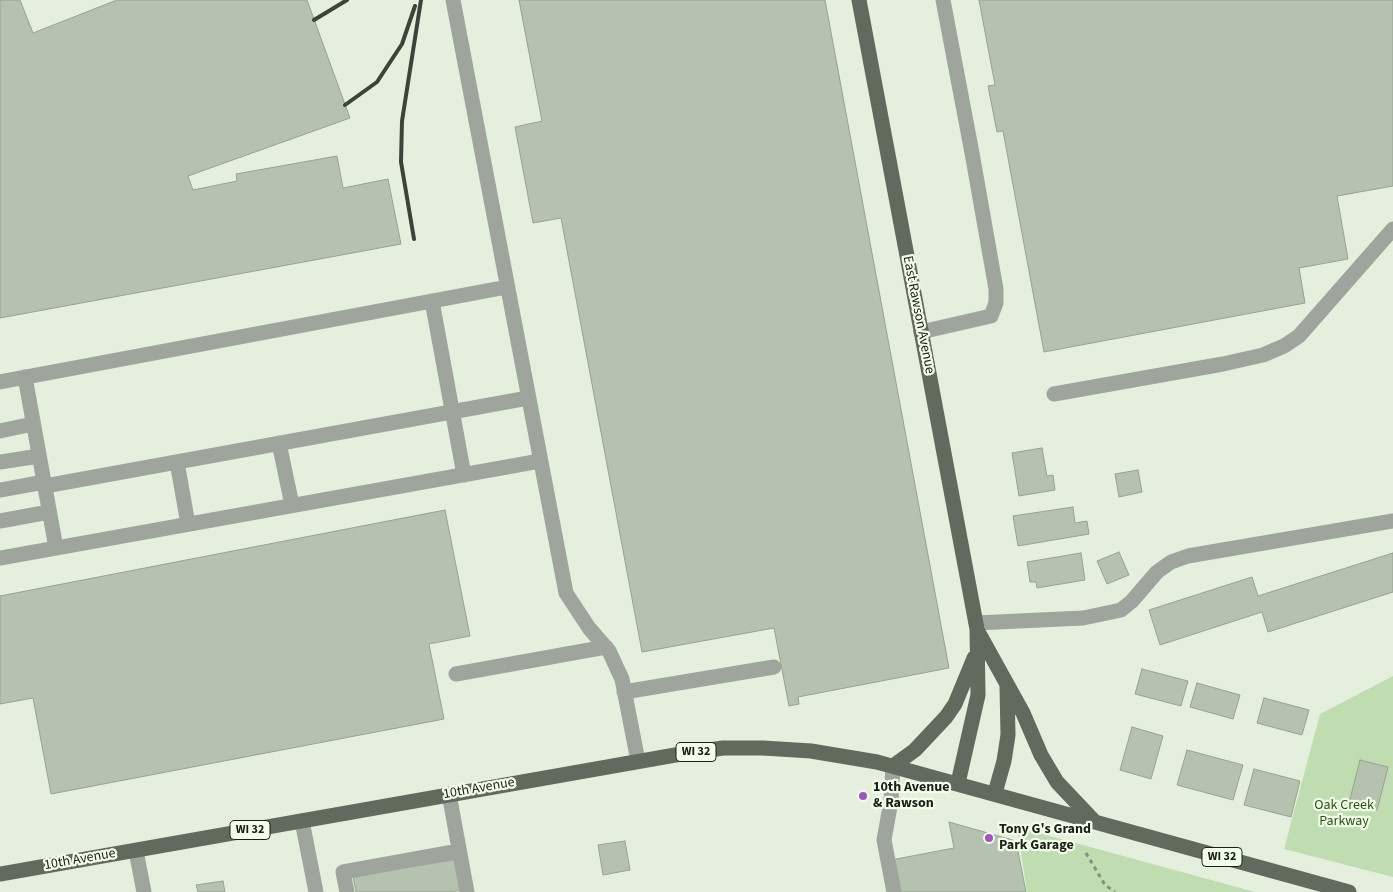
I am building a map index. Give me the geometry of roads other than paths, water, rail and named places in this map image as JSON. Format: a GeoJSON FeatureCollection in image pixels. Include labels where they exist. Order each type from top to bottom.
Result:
{"type":"FeatureCollection","features":[{"type":"Feature","properties":{"kind":"main road","name":"East Rawson Avenue"},"geometry":{"type":"LineString","coordinates":[[859,0],[976,626],[978,695],[958,783]]}},
{"type":"Feature","properties":{"kind":"main road","name":"East Rawson Avenue"},"geometry":{"type":"LineString","coordinates":[[976,626],[1007,686],[1008,734],[1004,761],[995,793]]}},
{"type":"Feature","properties":{"kind":"main road"},"geometry":{"type":"LineString","coordinates":[[893,766],[915,750],[946,718],[955,704],[976,655]]}},
{"type":"Feature","properties":{"kind":"main road"},"geometry":{"type":"LineString","coordinates":[[1007,686],[1023,713],[1041,755],[1058,782],[1094,821]]}},
{"type":"Feature","properties":{"kind":"main road","name":"10th Avenue"},"geometry":{"type":"LineString","coordinates":[[0,874],[638,761],[723,748],[811,751],[893,766],[958,783]]}},
{"type":"Feature","properties":{"kind":"main road","name":"WI 32"},"geometry":{"type":"LineString","coordinates":[[958,783],[1349,892]]}},
{"type":"Feature","properties":{"kind":"street"},"geometry":{"type":"LineString","coordinates":[[453,0],[566,593],[606,647],[622,679],[638,761]]}},
{"type":"Feature","properties":{"kind":"street"},"geometry":{"type":"LineString","coordinates":[[921,332],[991,316],[996,303],[996,289],[943,0]]}},
{"type":"Feature","properties":{"kind":"street"},"geometry":{"type":"LineString","coordinates":[[1054,394],[1223,364],[1263,355],[1284,346],[1299,336],[1393,229]]}},
{"type":"Feature","properties":{"kind":"street"},"geometry":{"type":"LineString","coordinates":[[0,382],[507,287]]}},
{"type":"Feature","properties":{"kind":"street"},"geometry":{"type":"LineString","coordinates":[[432,301],[464,475]]}},
{"type":"Feature","properties":{"kind":"street"},"geometry":{"type":"LineString","coordinates":[[25,377],[56,548]]}},
{"type":"Feature","properties":{"kind":"street"},"geometry":{"type":"LineString","coordinates":[[0,490],[177,462],[528,398]]}},
{"type":"Feature","properties":{"kind":"street"},"geometry":{"type":"LineString","coordinates":[[0,431],[34,424]]}},
{"type":"Feature","properties":{"kind":"street"},"geometry":{"type":"LineString","coordinates":[[279,443],[292,506]]}},
{"type":"Feature","properties":{"kind":"street"},"geometry":{"type":"LineString","coordinates":[[0,462],[39,456]]}},
{"type":"Feature","properties":{"kind":"street"},"geometry":{"type":"LineString","coordinates":[[0,558],[540,461]]}},
{"type":"Feature","properties":{"kind":"street"},"geometry":{"type":"LineString","coordinates":[[177,462],[188,524]]}},
{"type":"Feature","properties":{"kind":"street"},"geometry":{"type":"LineString","coordinates":[[0,521],[49,512]]}},
{"type":"Feature","properties":{"kind":"street"},"geometry":{"type":"LineString","coordinates":[[976,626],[1083,618],[1108,614],[1121,610],[1132,601],[1157,572],[1170,562],[1188,556],[1393,521]]}},
{"type":"Feature","properties":{"kind":"street"},"geometry":{"type":"LineString","coordinates":[[456,674],[606,647]]}},
{"type":"Feature","properties":{"kind":"street"},"geometry":{"type":"LineString","coordinates":[[624,692],[774,666]]}},
{"type":"Feature","properties":{"kind":"street"},"geometry":{"type":"LineString","coordinates":[[893,766],[891,801],[884,840],[894,892]]}},
{"type":"Feature","properties":{"kind":"street"},"geometry":{"type":"LineString","coordinates":[[449,794],[467,892]]}},
{"type":"Feature","properties":{"kind":"street"},"geometry":{"type":"LineString","coordinates":[[302,821],[316,892]]}},
{"type":"Feature","properties":{"kind":"street"},"geometry":{"type":"LineString","coordinates":[[136,851],[144,892]]}},
{"type":"Feature","properties":{"kind":"street"},"geometry":{"type":"LineString","coordinates":[[347,892],[343,872],[459,851]]}},
{"type":"Feature","properties":{"kind":"railway"},"geometry":{"type":"LineString","coordinates":[[314,20],[347,0]]}},
{"type":"Feature","properties":{"kind":"railway"},"geometry":{"type":"LineString","coordinates":[[414,239],[401,162],[402,121],[421,0]]}},
{"type":"Feature","properties":{"kind":"railway"},"geometry":{"type":"LineString","coordinates":[[345,105],[377,82],[402,44],[415,6]]}},
{"type":"Feature","properties":{"kind":"place","name":"10th Avenue & Rawson"},"geometry":{"type":"Point","coordinates":[863,796]}},
{"type":"Feature","properties":{"kind":"place","name":"Tony G's Grand Park Garage"},"geometry":{"type":"Point","coordinates":[989,838]}},
{"type":"Feature","properties":{"kind":"park label","name":"Oak Creek Parkway"},"geometry":{"type":"Point","coordinates":[1344,814]}}]}
